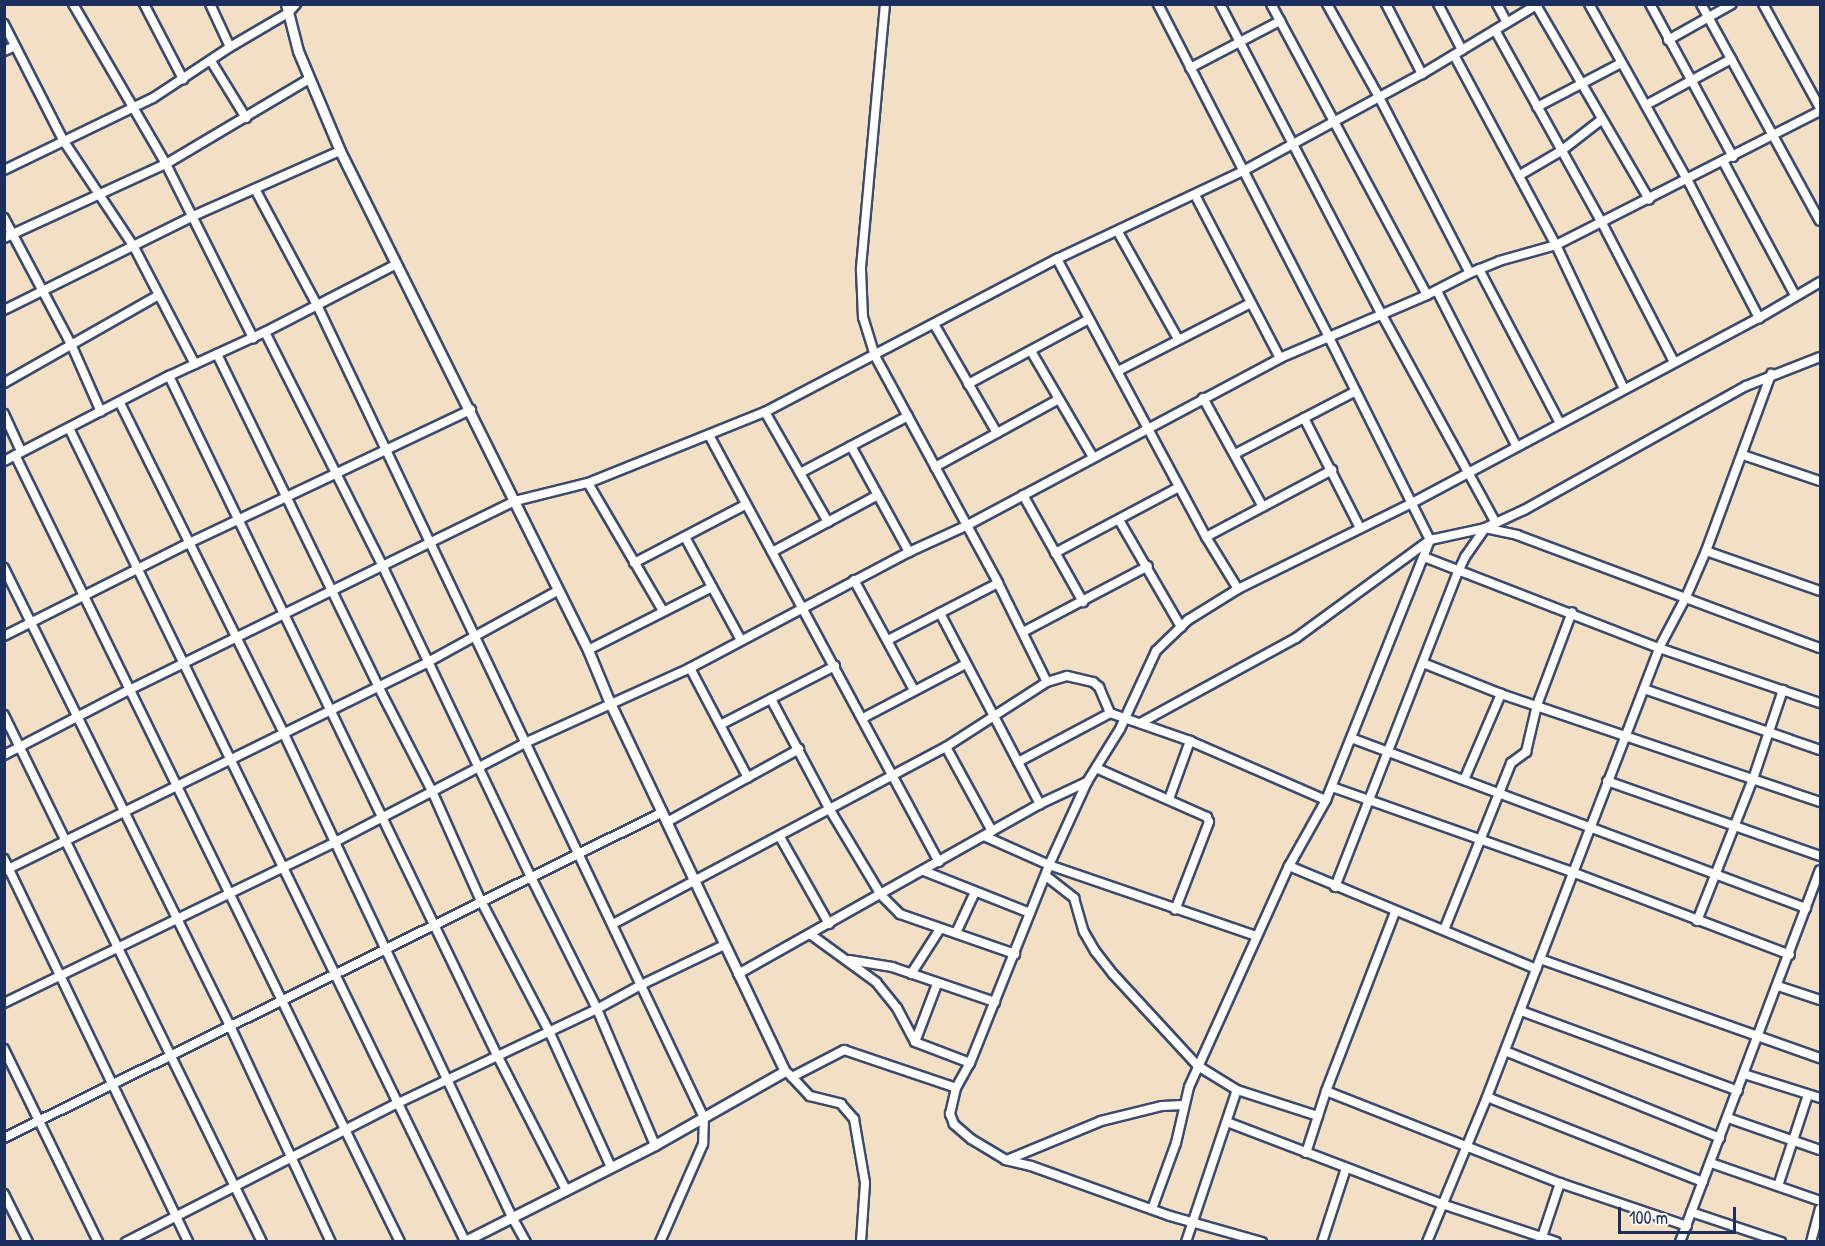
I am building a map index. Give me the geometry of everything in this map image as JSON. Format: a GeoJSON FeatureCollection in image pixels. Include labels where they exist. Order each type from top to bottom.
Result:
{"type":"FeatureCollection","features":[{"type":"Feature","properties":{"kind":"street"},"geometry":{"type":"LineString","coordinates":[[74,4],[94,45],[134,106],[166,164],[253,338]]}},
{"type":"Feature","properties":{"kind":"street"},"geometry":{"type":"LineString","coordinates":[[144,4],[183,79]]}},
{"type":"Feature","properties":{"kind":"street"},"geometry":{"type":"LineString","coordinates":[[210,4],[230,47]]}},
{"type":"Feature","properties":{"kind":"street"},"geometry":{"type":"LineString","coordinates":[[4,170],[134,106],[183,79],[296,4]]}},
{"type":"Feature","properties":{"kind":"street"},"geometry":{"type":"LineString","coordinates":[[885,4],[861,270],[863,317],[874,356],[998,583],[1047,682]]}},
{"type":"Feature","properties":{"kind":"street"},"geometry":{"type":"LineString","coordinates":[[1152,1209],[1176,1143],[1183,1105],[1198,1066],[1289,866],[1332,787],[1430,540],[1158,4]]}},
{"type":"Feature","properties":{"kind":"street"},"geometry":{"type":"LineString","coordinates":[[1220,4],[1382,315],[1496,523]]}},
{"type":"Feature","properties":{"kind":"street"},"geometry":{"type":"LineString","coordinates":[[1271,4],[1427,295]]}},
{"type":"Feature","properties":{"kind":"street"},"geometry":{"type":"LineString","coordinates":[[1327,4],[1379,97],[1470,273]]}},
{"type":"Feature","properties":{"kind":"street"},"geometry":{"type":"LineString","coordinates":[[1386,4],[1422,74]]}},
{"type":"Feature","properties":{"kind":"street"},"geometry":{"type":"LineString","coordinates":[[1438,4],[1462,50]]}},
{"type":"Feature","properties":{"kind":"street"},"geometry":{"type":"LineString","coordinates":[[1497,4],[1507,23]]}},
{"type":"Feature","properties":{"kind":"street"},"geometry":{"type":"LineString","coordinates":[[1589,4],[1687,179],[1759,318]]}},
{"type":"Feature","properties":{"kind":"street"},"geometry":{"type":"LineString","coordinates":[[1650,4],[1732,157]]}},
{"type":"Feature","properties":{"kind":"street"},"geometry":{"type":"LineString","coordinates":[[1701,4],[1821,220]]}},
{"type":"Feature","properties":{"kind":"street"},"geometry":{"type":"LineString","coordinates":[[1668,40],[1732,4]]}},
{"type":"Feature","properties":{"kind":"street"},"geometry":{"type":"LineString","coordinates":[[4,1003],[62,977],[176,918],[335,842],[527,742],[690,668],[854,580],[966,526],[1280,358],[1437,291],[1479,269],[1556,244],[1602,223],[1821,109],[1763,4]]}},
{"type":"Feature","properties":{"kind":"street"},"geometry":{"type":"LineString","coordinates":[[4,755],[129,690],[185,665],[515,501],[588,483],[765,412],[1057,259],[1243,171],[1422,74],[1537,5],[1601,120],[1649,199]]}},
{"type":"Feature","properties":{"kind":"street"},"geometry":{"type":"LineString","coordinates":[[287,9],[297,51],[340,150],[559,590],[724,945],[788,1074],[810,1096],[841,1104],[854,1119],[865,1183],[861,1242]]}},
{"type":"Feature","properties":{"kind":"street"},"geometry":{"type":"LineString","coordinates":[[1190,68],[1280,21]]}},
{"type":"Feature","properties":{"kind":"street"},"geometry":{"type":"LineString","coordinates":[[4,24],[63,140],[134,247],[195,364]]}},
{"type":"Feature","properties":{"kind":"street"},"geometry":{"type":"LineString","coordinates":[[1495,30],[1602,223],[1674,362]]}},
{"type":"Feature","properties":{"kind":"street"},"geometry":{"type":"LineString","coordinates":[[4,51],[15,46]]}},
{"type":"Feature","properties":{"kind":"street"},"geometry":{"type":"LineString","coordinates":[[1454,55],[1556,244],[1624,389]]}},
{"type":"Feature","properties":{"kind":"street"},"geometry":{"type":"LineString","coordinates":[[1646,105],[1731,59]]}},
{"type":"Feature","properties":{"kind":"street"},"geometry":{"type":"LineString","coordinates":[[211,61],[246,118]]}},
{"type":"Feature","properties":{"kind":"street"},"geometry":{"type":"LineString","coordinates":[[1537,107],[1621,63]]}},
{"type":"Feature","properties":{"kind":"street"},"geometry":{"type":"LineString","coordinates":[[8,236],[166,164],[309,79]]}},
{"type":"Feature","properties":{"kind":"street"},"geometry":{"type":"LineString","coordinates":[[1520,175],[1561,151],[1601,120]]}},
{"type":"Feature","properties":{"kind":"street"},"geometry":{"type":"LineString","coordinates":[[4,310],[43,293],[191,217],[340,150]]}},
{"type":"Feature","properties":{"kind":"street"},"geometry":{"type":"LineString","coordinates":[[1723,161],[1795,295]]}},
{"type":"Feature","properties":{"kind":"street"},"geometry":{"type":"LineString","coordinates":[[255,189],[317,305],[472,636],[527,742],[704,1118],[703,1144],[660,1242]]}},
{"type":"Feature","properties":{"kind":"street"},"geometry":{"type":"LineString","coordinates":[[1195,195],[1280,358]]}},
{"type":"Feature","properties":{"kind":"street"},"geometry":{"type":"LineString","coordinates":[[4,219],[8,236],[71,344],[101,412]]}},
{"type":"Feature","properties":{"kind":"street"},"geometry":{"type":"LineString","coordinates":[[1118,232],[1178,339]]}},
{"type":"Feature","properties":{"kind":"street"},"geometry":{"type":"LineString","coordinates":[[1057,259],[1206,537],[1238,589]]}},
{"type":"Feature","properties":{"kind":"street"},"geometry":{"type":"LineString","coordinates":[[4,460],[120,403],[169,376],[253,338],[397,264]]}},
{"type":"Feature","properties":{"kind":"street"},"geometry":{"type":"LineString","coordinates":[[1479,269],[1560,423]]}},
{"type":"Feature","properties":{"kind":"street"},"geometry":{"type":"LineString","coordinates":[[1262,1242],[1191,1222],[1031,1166],[1006,1160],[994,1155],[954,1124],[950,1114],[956,1088],[970,1063],[1049,865],[1087,782],[1119,729],[1156,651],[1181,627],[1238,589],[1412,503],[1759,318],[1795,295],[1821,282]]}},
{"type":"Feature","properties":{"kind":"street"},"geometry":{"type":"LineString","coordinates":[[1437,291],[1517,447]]}},
{"type":"Feature","properties":{"kind":"street"},"geometry":{"type":"LineString","coordinates":[[4,383],[158,296]]}},
{"type":"Feature","properties":{"kind":"street"},"geometry":{"type":"LineString","coordinates":[[1118,370],[1251,303]]}},
{"type":"Feature","properties":{"kind":"street"},"geometry":{"type":"LineString","coordinates":[[968,384],[1089,319]]}},
{"type":"Feature","properties":{"kind":"street"},"geometry":{"type":"LineString","coordinates":[[934,324],[997,433]]}},
{"type":"Feature","properties":{"kind":"street"},"geometry":{"type":"LineString","coordinates":[[265,332],[383,567],[531,877],[597,1009],[655,1145]]}},
{"type":"Feature","properties":{"kind":"street"},"geometry":{"type":"LineString","coordinates":[[1031,351],[1093,457]]}},
{"type":"Feature","properties":{"kind":"street"},"geometry":{"type":"LineString","coordinates":[[217,354],[378,686],[432,791],[482,901],[549,1030],[610,1167]]}},
{"type":"Feature","properties":{"kind":"street"},"geometry":{"type":"LineString","coordinates":[[1142,722],[1296,638],[1430,540],[1485,528],[1524,510],[1746,386],[1772,374],[1821,357]]}},
{"type":"Feature","properties":{"kind":"street"},"geometry":{"type":"LineString","coordinates":[[1427,1242],[1521,1011],[1589,825],[1659,648],[1686,597],[1706,551],[1772,374]]}},
{"type":"Feature","properties":{"kind":"street"},"geometry":{"type":"LineString","coordinates":[[169,376],[497,1055],[566,1190]]}},
{"type":"Feature","properties":{"kind":"street"},"geometry":{"type":"LineString","coordinates":[[1235,454],[1356,391]]}},
{"type":"Feature","properties":{"kind":"street"},"geometry":{"type":"LineString","coordinates":[[1203,398],[1263,507]]}},
{"type":"Feature","properties":{"kind":"street"},"geometry":{"type":"LineString","coordinates":[[935,467],[1059,399]]}},
{"type":"Feature","properties":{"kind":"street"},"geometry":{"type":"LineString","coordinates":[[120,403],[284,734],[387,947],[512,1217],[525,1235],[526,1242]]}},
{"type":"Feature","properties":{"kind":"street"},"geometry":{"type":"LineString","coordinates":[[4,636],[84,598],[189,543],[238,522],[471,410]]}},
{"type":"Feature","properties":{"kind":"street"},"geometry":{"type":"LineString","coordinates":[[765,412],[828,522]]}},
{"type":"Feature","properties":{"kind":"street"},"geometry":{"type":"LineString","coordinates":[[4,414],[18,453],[84,598],[400,1242]]}},
{"type":"Feature","properties":{"kind":"street"},"geometry":{"type":"LineString","coordinates":[[800,473],[908,416]]}},
{"type":"Feature","properties":{"kind":"street"},"geometry":{"type":"LineString","coordinates":[[1304,418],[1360,528]]}},
{"type":"Feature","properties":{"kind":"street"},"geometry":{"type":"LineString","coordinates":[[69,428],[464,1241],[655,1145],[788,1074],[844,1050],[956,1088]]}},
{"type":"Feature","properties":{"kind":"street"},"geometry":{"type":"LineString","coordinates":[[709,435],[745,505],[804,607],[939,862]]}},
{"type":"Feature","properties":{"kind":"street"},"geometry":{"type":"LineString","coordinates":[[851,446],[909,552]]}},
{"type":"Feature","properties":{"kind":"street"},"geometry":{"type":"LineString","coordinates":[[1743,455],[1821,481]]}},
{"type":"Feature","properties":{"kind":"street"},"geometry":{"type":"LineString","coordinates":[[1206,537],[1332,470]]}},
{"type":"Feature","properties":{"kind":"street"},"geometry":{"type":"LineString","coordinates":[[588,483],[663,611]]}},
{"type":"Feature","properties":{"kind":"street"},"geometry":{"type":"LineString","coordinates":[[1055,553],[1179,487]]}},
{"type":"Feature","properties":{"kind":"street"},"geometry":{"type":"LineString","coordinates":[[772,552],[878,495]]}},
{"type":"Feature","properties":{"kind":"street"},"geometry":{"type":"LineString","coordinates":[[1023,495],[1083,602]]}},
{"type":"Feature","properties":{"kind":"street"},"geometry":{"type":"LineString","coordinates":[[634,563],[745,505]]}},
{"type":"Feature","properties":{"kind":"street"},"geometry":{"type":"LineString","coordinates":[[1119,520],[1148,566],[1181,627]]}},
{"type":"Feature","properties":{"kind":"street"},"geometry":{"type":"LineString","coordinates":[[1335,887],[1458,572],[1465,557],[1485,528]]}},
{"type":"Feature","properties":{"kind":"street"},"geometry":{"type":"LineString","coordinates":[[1485,528],[1517,535],[1821,648]]}},
{"type":"Feature","properties":{"kind":"street"},"geometry":{"type":"LineString","coordinates":[[685,537],[741,640]]}},
{"type":"Feature","properties":{"kind":"street"},"geometry":{"type":"LineString","coordinates":[[1706,551],[1821,591]]}},
{"type":"Feature","properties":{"kind":"street"},"geometry":{"type":"LineString","coordinates":[[1424,557],[1458,572],[1572,612],[1659,648],[1821,703]]}},
{"type":"Feature","properties":{"kind":"street"},"geometry":{"type":"LineString","coordinates":[[1023,632],[1148,566]]}},
{"type":"Feature","properties":{"kind":"street"},"geometry":{"type":"LineString","coordinates":[[4,568],[231,1028],[331,1242]]}},
{"type":"Feature","properties":{"kind":"street"},"geometry":{"type":"LineString","coordinates":[[854,580],[915,690]]}},
{"type":"Feature","properties":{"kind":"street"},"geometry":{"type":"LineString","coordinates":[[888,640],[998,583]]}},
{"type":"Feature","properties":{"kind":"street"},"geometry":{"type":"LineString","coordinates":[[588,650],[712,587]]}},
{"type":"Feature","properties":{"kind":"street"},"geometry":{"type":"LineString","coordinates":[[7,870],[428,662],[559,590]]}},
{"type":"Feature","properties":{"kind":"street"},"geometry":{"type":"LineString","coordinates":[[1444,930],[1511,763],[1526,752],[1537,705],[1572,612]]}},
{"type":"Feature","properties":{"kind":"street"},"geometry":{"type":"LineString","coordinates":[[940,614],[1040,804]]}},
{"type":"Feature","properties":{"kind":"street"},"geometry":{"type":"LineString","coordinates":[[1423,663],[1501,694],[1821,802]]}},
{"type":"Feature","properties":{"kind":"street"},"geometry":{"type":"LineString","coordinates":[[863,718],[966,664]]}},
{"type":"Feature","properties":{"kind":"street"},"geometry":{"type":"LineString","coordinates":[[722,724],[835,666]]}},
{"type":"Feature","properties":{"kind":"street"},"geometry":{"type":"LineString","coordinates":[[690,668],[722,724],[748,778]]}},
{"type":"Feature","properties":{"kind":"street"},"geometry":{"type":"LineString","coordinates":[[613,924],[946,747],[1047,682],[1067,676],[1093,682],[1099,687],[1110,713]]}},
{"type":"Feature","properties":{"kind":"street"},"geometry":{"type":"LineString","coordinates":[[1644,689],[1821,750]]}},
{"type":"Feature","properties":{"kind":"street"},"geometry":{"type":"LineString","coordinates":[[1697,921],[1753,778],[1783,690]]}},
{"type":"Feature","properties":{"kind":"street"},"geometry":{"type":"LineString","coordinates":[[1464,780],[1501,694]]}},
{"type":"Feature","properties":{"kind":"street"},"geometry":{"type":"LineString","coordinates":[[771,699],[830,810],[881,895],[900,914],[1015,954]]}},
{"type":"Feature","properties":{"kind":"street"},"geometry":{"type":"LineString","coordinates":[[1018,762],[1110,713],[1142,722],[1190,741],[1326,800]]}},
{"type":"Feature","properties":{"kind":"street"},"geometry":{"type":"LineString","coordinates":[[4,715],[262,1242]]}},
{"type":"Feature","properties":{"kind":"street"},"geometry":{"type":"LineString","coordinates":[[1351,738],[1589,825],[1806,908]]}},
{"type":"Feature","properties":{"kind":"street"},"geometry":{"type":"LineString","coordinates":[[1169,799],[1190,741]]}},
{"type":"Feature","properties":{"kind":"street"},"geometry":{"type":"LineString","coordinates":[[946,747],[992,831]]}},
{"type":"Feature","properties":{"kind":"street"},"geometry":{"type":"LineString","coordinates":[[667,822],[799,749]]}},
{"type":"Feature","properties":{"kind":"street"},"geometry":{"type":"LineString","coordinates":[[1096,768],[1205,814],[1209,822],[1175,910]]}},
{"type":"Feature","properties":{"kind":"street"},"geometry":{"type":"LineString","coordinates":[[1607,781],[1821,856]]}},
{"type":"Feature","properties":{"kind":"street"},"geometry":{"type":"LineString","coordinates":[[738,974],[1040,804],[1087,782]]}},
{"type":"Feature","properties":{"kind":"street"},"geometry":{"type":"LineString","coordinates":[[1332,787],[1572,872],[1790,955]]}},
{"type":"Feature","properties":{"kind":"street"},"geometry":{"type":"LineString","coordinates":[[4,1138],[170,1055],[231,1028],[387,947],[663,812]]}},
{"type":"Feature","properties":{"kind":"street"},"geometry":{"type":"LineString","coordinates":[[984,836],[1049,865],[1256,936]]}},
{"type":"Feature","properties":{"kind":"street"},"geometry":{"type":"LineString","coordinates":[[780,837],[830,924]]}},
{"type":"Feature","properties":{"kind":"street"},"geometry":{"type":"LineString","coordinates":[[4,859],[7,870],[62,977],[188,1242]]}},
{"type":"Feature","properties":{"kind":"street"},"geometry":{"type":"LineString","coordinates":[[1289,866],[1536,969]]}},
{"type":"Feature","properties":{"kind":"street"},"geometry":{"type":"LineString","coordinates":[[1680,1242],[1821,870]]}},
{"type":"Feature","properties":{"kind":"street"},"geometry":{"type":"LineString","coordinates":[[924,871],[1029,913]]}},
{"type":"Feature","properties":{"kind":"street"},"geometry":{"type":"LineString","coordinates":[[1046,876],[1074,898],[1088,941],[1113,974],[1198,1066],[1237,1090],[1318,1116]]}},
{"type":"Feature","properties":{"kind":"street"},"geometry":{"type":"LineString","coordinates":[[956,933],[975,892]]}},
{"type":"Feature","properties":{"kind":"street"},"geometry":{"type":"LineString","coordinates":[[1306,1153],[1326,1091],[1395,912]]}},
{"type":"Feature","properties":{"kind":"street"},"geometry":{"type":"LineString","coordinates":[[912,974],[940,929]]}},
{"type":"Feature","properties":{"kind":"street"},"geometry":{"type":"LineString","coordinates":[[810,934],[848,959],[876,982],[897,1008],[915,1042],[970,1063]]}},
{"type":"Feature","properties":{"kind":"street"},"geometry":{"type":"LineString","coordinates":[[126,1242],[448,1078],[597,1009],[724,945]]}},
{"type":"Feature","properties":{"kind":"street"},"geometry":{"type":"LineString","coordinates":[[848,959],[892,967],[995,1002]]}},
{"type":"Feature","properties":{"kind":"street"},"geometry":{"type":"LineString","coordinates":[[1540,959],[1821,1058]]}},
{"type":"Feature","properties":{"kind":"street"},"geometry":{"type":"LineString","coordinates":[[915,1042],[937,984]]}},
{"type":"Feature","properties":{"kind":"street"},"geometry":{"type":"LineString","coordinates":[[1778,986],[1821,1000]]}},
{"type":"Feature","properties":{"kind":"street"},"geometry":{"type":"LineString","coordinates":[[1521,1011],[1738,1091]]}},
{"type":"Feature","properties":{"kind":"street"},"geometry":{"type":"LineString","coordinates":[[4,1049],[98,1242]]}},
{"type":"Feature","properties":{"kind":"street"},"geometry":{"type":"LineString","coordinates":[[1505,1051],[1720,1138]]}},
{"type":"Feature","properties":{"kind":"street"},"geometry":{"type":"LineString","coordinates":[[1744,1074],[1821,1098]]}},
{"type":"Feature","properties":{"kind":"street"},"geometry":{"type":"LineString","coordinates":[[1186,1242],[1237,1090]]}},
{"type":"Feature","properties":{"kind":"street"},"geometry":{"type":"LineString","coordinates":[[1326,1091],[1560,1183],[1687,1226]]}},
{"type":"Feature","properties":{"kind":"street"},"geometry":{"type":"LineString","coordinates":[[1778,1186],[1808,1095]]}},
{"type":"Feature","properties":{"kind":"street"},"geometry":{"type":"LineString","coordinates":[[1487,1098],[1703,1182]]}},
{"type":"Feature","properties":{"kind":"street"},"geometry":{"type":"LineString","coordinates":[[1006,1160],[1101,1121],[1162,1106],[1183,1105]]}},
{"type":"Feature","properties":{"kind":"street"},"geometry":{"type":"LineString","coordinates":[[1728,1118],[1821,1150]]}},
{"type":"Feature","properties":{"kind":"street"},"geometry":{"type":"LineString","coordinates":[[1227,1122],[1442,1204],[1553,1241]]}},
{"type":"Feature","properties":{"kind":"street"},"geometry":{"type":"LineString","coordinates":[[1711,1163],[1821,1201]]}},
{"type":"Feature","properties":{"kind":"street"},"geometry":{"type":"LineString","coordinates":[[1322,1242],[1346,1168]]}},
{"type":"Feature","properties":{"kind":"street"},"geometry":{"type":"LineString","coordinates":[[1542,1237],[1560,1183]]}},
{"type":"Feature","properties":{"kind":"street"},"geometry":{"type":"LineString","coordinates":[[4,1194],[28,1242]]}},
{"type":"Feature","properties":{"kind":"street"},"geometry":{"type":"LineString","coordinates":[[1811,1242],[1821,1209]]}},
{"type":"Feature","properties":{"kind":"street"},"geometry":{"type":"LineString","coordinates":[[1691,1212],[1781,1242]]}},
{"type":"Feature","properties":{"kind":"street"},"geometry":{"type":"LineString","coordinates":[[1750,1242],[1754,1232]]}}]}
